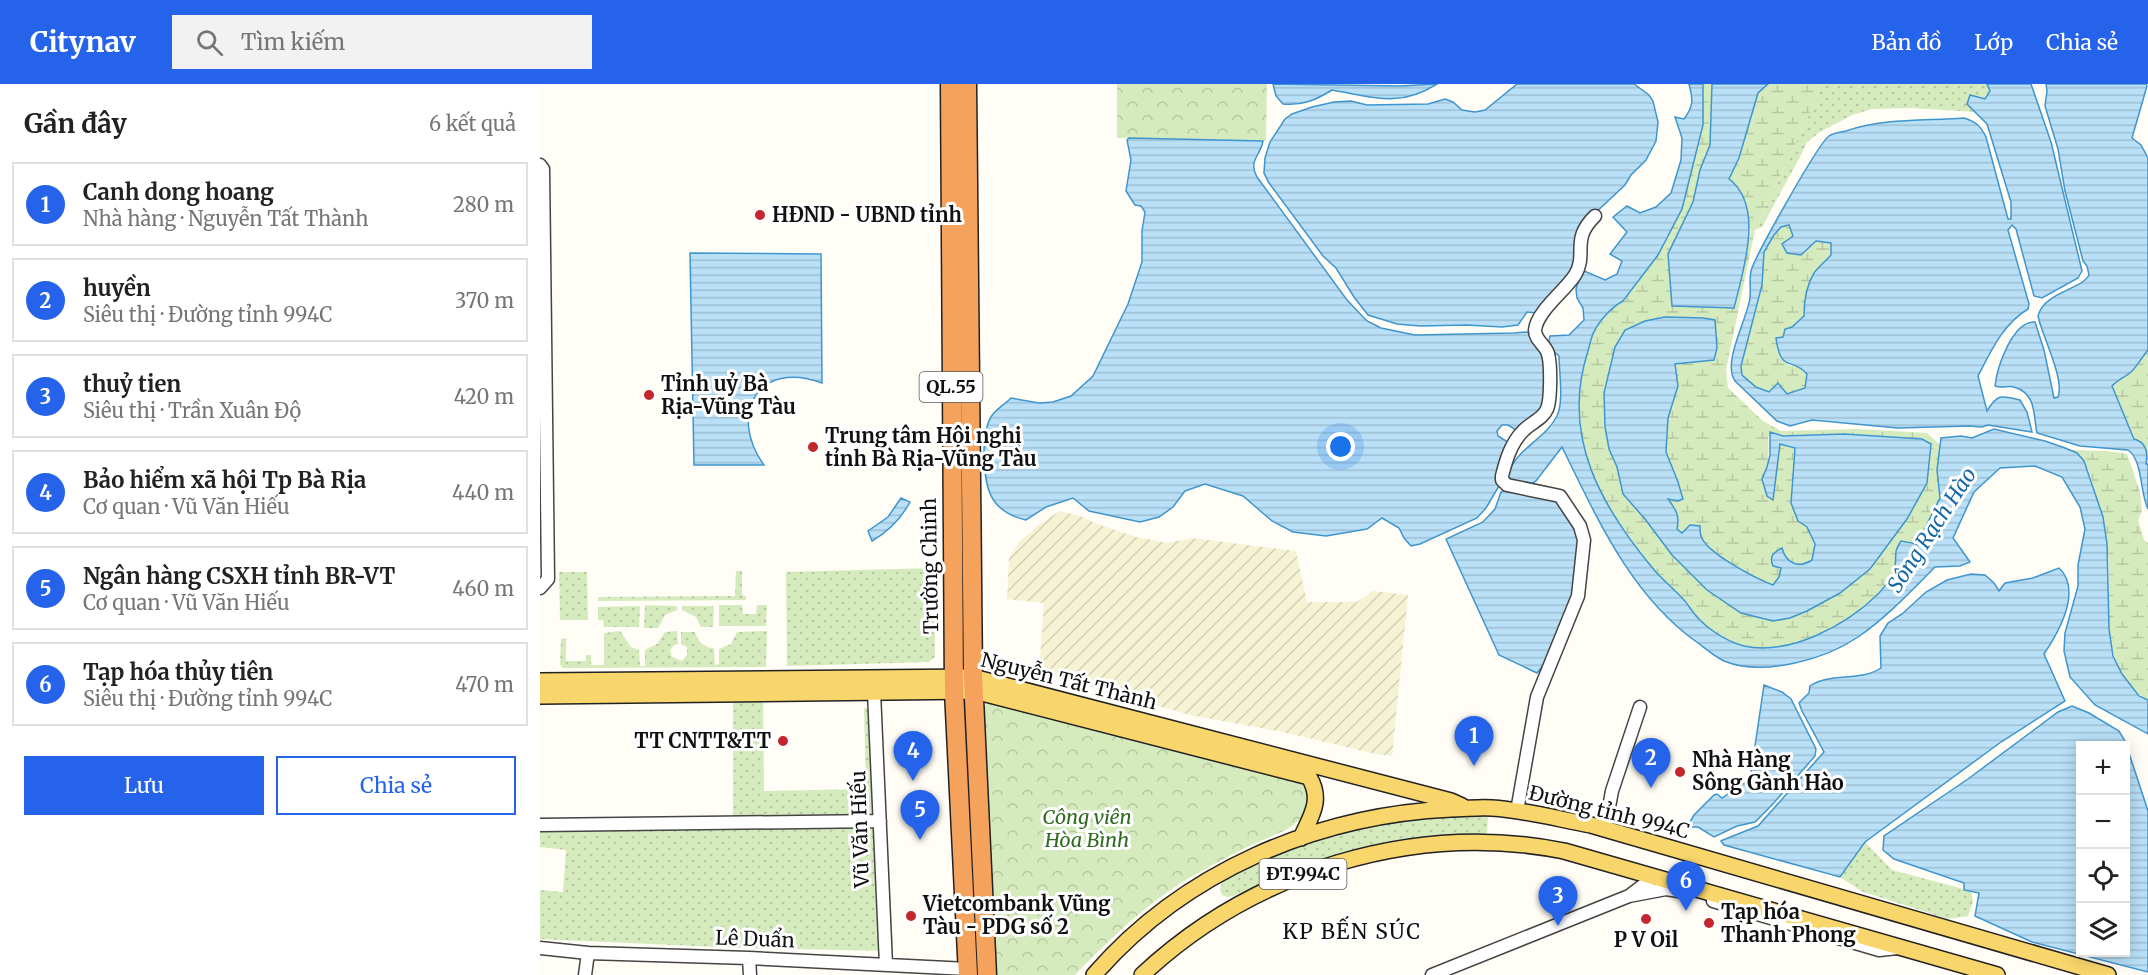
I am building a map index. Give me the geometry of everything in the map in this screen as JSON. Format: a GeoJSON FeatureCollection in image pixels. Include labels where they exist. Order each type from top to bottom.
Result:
{"type":"FeatureCollection","features":[{"type":"Feature","properties":{"kind":"highway","name":"Trường Chinh"},"geometry":{"type":"LineString","coordinates":[[950,84],[954,684],[968,972]]}},
{"type":"Feature","properties":{"kind":"highway","name":"QL.55"},"geometry":{"type":"LineString","coordinates":[[967,84],[974,684],[987,975]]}},
{"type":"Feature","properties":{"kind":"highway"},"geometry":{"type":"LineString","coordinates":[[951,462],[970,462]]}},
{"type":"Feature","properties":{"kind":"main road","name":"Nguyễn Tất Thành"},"geometry":{"type":"LineString","coordinates":[[540,681],[778,678],[974,684],[1310,771],[1451,801],[1469,809]]}},
{"type":"Feature","properties":{"kind":"main road"},"geometry":{"type":"LineString","coordinates":[[778,678],[778,694]]}},
{"type":"Feature","properties":{"kind":"main road","name":"Nguyễn Tất Thành"},"geometry":{"type":"LineString","coordinates":[[540,696],[874,692],[954,684]]}},
{"type":"Feature","properties":{"kind":"main road"},"geometry":{"type":"LineString","coordinates":[[1301,838],[1315,807],[1317,796],[1310,771]]}},
{"type":"Feature","properties":{"kind":"main road","name":"Đường tỉnh 994C"},"geometry":{"type":"LineString","coordinates":[[1094,975],[1129,939],[1182,896],[1243,861],[1324,830],[1382,816],[1422,811],[1491,808],[1605,829],[2108,975]]}},
{"type":"Feature","properties":{"kind":"main road","name":"ĐT.994C"},"geometry":{"type":"LineString","coordinates":[[1142,975],[1204,925],[1265,891],[1328,865],[1390,851],[1441,844],[1512,843],[1564,851],[1996,975]]}},
{"type":"Feature","properties":{"kind":"street"},"geometry":{"type":"LineString","coordinates":[[540,165],[543,169],[548,579],[540,588]]}},
{"type":"Feature","properties":{"kind":"street"},"geometry":{"type":"LineString","coordinates":[[1517,811],[1527,759],[1533,709],[1550,661],[1578,596],[1584,540],[1580,526],[1560,496],[1507,485],[1502,480],[1502,476],[1513,445],[1522,431],[1542,416],[1547,409],[1550,393],[1548,355],[1537,338],[1535,329],[1547,308],[1577,272],[1580,241],[1586,226],[1595,216]]}},
{"type":"Feature","properties":{"kind":"street","name":"Vũ Văn Hiếu"},"geometry":{"type":"LineString","coordinates":[[874,692],[885,965]]}},
{"type":"Feature","properties":{"kind":"street"},"geometry":{"type":"LineString","coordinates":[[1605,829],[1612,791],[1640,707]]}},
{"type":"Feature","properties":{"kind":"street"},"geometry":{"type":"LineString","coordinates":[[540,825],[880,821]]}},
{"type":"Feature","properties":{"kind":"street"},"geometry":{"type":"LineString","coordinates":[[1629,896],[1654,877]]}},
{"type":"Feature","properties":{"kind":"street"},"geometry":{"type":"LineString","coordinates":[[1432,975],[1629,896],[1673,890],[1879,950],[1899,948]]}},
{"type":"Feature","properties":{"kind":"street","name":"Lê Duẩn"},"geometry":{"type":"LineString","coordinates":[[540,948],[588,953],[885,965],[968,972]]}},
{"type":"Feature","properties":{"kind":"street"},"geometry":{"type":"LineString","coordinates":[[585,975],[588,953]]}},
{"type":"Feature","properties":{"kind":"street"},"geometry":{"type":"LineString","coordinates":[[748,958],[750,975]]}},
{"type":"Feature","properties":{"kind":"shaded area"},"geometry":{"type":"Polygon","coordinates":[[[1060,511],[1136,537],[1168,543],[1192,538],[1296,551],[1307,602],[1357,602],[1373,591],[1408,595],[1392,756],[1283,732],[1190,715],[1039,672],[1044,603],[1007,599],[1009,558],[1019,542],[1041,523],[1060,511]]]}},
{"type":"Feature","properties":{"kind":"green space"},"geometry":{"type":"Polygon","coordinates":[[[1117,84],[1267,84],[1266,141],[1117,138],[1117,84]]]}},
{"type":"Feature","properties":{"kind":"green space"},"geometry":{"type":"Polygon","coordinates":[[[1703,84],[1712,84],[1710,145],[1700,170],[1693,202],[1668,254],[1672,305],[1734,307],[1751,231],[1729,179],[1739,158],[1758,93],[1768,84],[1820,84],[1814,104],[1755,230],[1726,370],[1728,388],[1763,421],[1781,431],[1857,429],[1927,433],[1940,445],[1937,470],[1941,497],[1917,545],[1895,568],[1880,592],[1847,619],[1819,635],[1773,649],[1743,646],[1718,634],[1700,621],[1684,600],[1656,573],[1607,506],[1591,473],[1582,439],[1579,398],[1585,360],[1595,329],[1616,305],[1623,301],[1658,255],[1682,209],[1703,84]],[[1703,318],[1615,347],[1604,393],[1609,449],[1617,467],[1623,494],[1645,519],[1741,613],[1773,621],[1790,618],[1840,593],[1870,569],[1889,543],[1922,439],[1844,434],[1768,436],[1768,458],[1762,479],[1773,499],[1780,444],[1795,448],[1791,490],[1798,521],[1811,533],[1814,542],[1813,553],[1812,560],[1801,564],[1785,557],[1779,577],[1773,585],[1754,578],[1714,552],[1701,538],[1682,533],[1677,529],[1677,512],[1667,498],[1678,482],[1666,452],[1668,418],[1678,386],[1675,364],[1686,362],[1715,320],[1703,318]]]}},
{"type":"Feature","properties":{"kind":"green space"},"geometry":{"type":"Polygon","coordinates":[[[1820,84],[1987,84],[1990,91],[1984,99],[1970,95],[1967,104],[1976,112],[1911,108],[1872,109],[1852,115],[1820,132],[1807,142],[1762,227],[1755,230],[1814,104],[1820,84]]]}},
{"type":"Feature","properties":{"kind":"green space"},"geometry":{"type":"Polygon","coordinates":[[[1789,225],[1801,255],[1816,241],[1831,242],[1831,255],[1811,278],[1806,294],[1804,316],[1792,327],[1785,329],[1788,365],[1800,367],[1807,374],[1805,388],[1779,393],[1756,386],[1742,375],[1741,366],[1762,285],[1764,252],[1781,227],[1789,225]]]}},
{"type":"Feature","properties":{"kind":"green space"},"geometry":{"type":"Polygon","coordinates":[[[2148,350],[2148,464],[2146,464],[2112,386],[2134,368],[2148,350]]]}},
{"type":"Feature","properties":{"kind":"green space"},"geometry":{"type":"Polygon","coordinates":[[[2070,450],[2127,454],[2140,492],[2142,511],[2138,520],[2144,540],[2148,543],[2148,700],[2128,682],[2118,666],[2108,614],[2107,543],[2097,498],[2089,471],[2081,459],[2070,450]]]}},
{"type":"Feature","properties":{"kind":"green space"},"geometry":{"type":"Polygon","coordinates":[[[934,568],[935,657],[929,662],[787,666],[786,572],[934,568]]]}},
{"type":"Feature","properties":{"kind":"green space"},"geometry":{"type":"Polygon","coordinates":[[[736,571],[742,571],[742,595],[746,596],[746,600],[598,601],[598,597],[735,596],[736,571]]]}},
{"type":"Feature","properties":{"kind":"green space"},"geometry":{"type":"Polygon","coordinates":[[[559,572],[587,572],[588,620],[560,620],[559,572]]]}},
{"type":"Feature","properties":{"kind":"green space"},"geometry":{"type":"Polygon","coordinates":[[[645,605],[677,606],[677,610],[665,615],[658,628],[644,628],[645,605]]]}},
{"type":"Feature","properties":{"kind":"green space"},"geometry":{"type":"Polygon","coordinates":[[[719,605],[742,605],[743,614],[756,614],[757,605],[767,605],[766,626],[719,626],[719,605]]]}},
{"type":"Feature","properties":{"kind":"green space"},"geometry":{"type":"Polygon","coordinates":[[[640,606],[639,627],[604,627],[603,620],[598,620],[598,607],[640,606]]]}},
{"type":"Feature","properties":{"kind":"green space"},"geometry":{"type":"Polygon","coordinates":[[[682,606],[714,606],[713,627],[701,627],[696,617],[682,610],[682,606]]]}},
{"type":"Feature","properties":{"kind":"green space"},"geometry":{"type":"Polygon","coordinates":[[[620,631],[631,647],[639,650],[640,666],[645,666],[645,650],[657,644],[665,632],[677,631],[678,644],[670,650],[672,657],[682,661],[687,655],[687,647],[681,644],[681,632],[695,632],[702,643],[714,648],[715,665],[719,664],[719,649],[731,644],[737,632],[767,631],[766,667],[563,668],[560,665],[561,639],[566,638],[566,661],[586,661],[586,655],[591,655],[591,665],[604,665],[604,633],[620,631]]]}},
{"type":"Feature","properties":{"kind":"green space"},"geometry":{"type":"Polygon","coordinates":[[[763,699],[764,791],[866,789],[864,708],[881,708],[893,951],[740,948],[540,939],[540,890],[563,892],[566,850],[540,847],[540,818],[733,816],[733,700],[763,699]]]}},
{"type":"Feature","properties":{"kind":"green space","name":"Công viên Hòa Bình"},"geometry":{"type":"Polygon","coordinates":[[[987,704],[1045,714],[1300,780],[1308,792],[1307,807],[1302,817],[1291,827],[1217,862],[1164,894],[1118,933],[1075,975],[993,975],[983,707],[987,704]]]}},
{"type":"Feature","properties":{"kind":"green space"},"geometry":{"type":"Polygon","coordinates":[[[1488,816],[1487,833],[1366,848],[1297,868],[1233,896],[1222,895],[1220,889],[1222,882],[1230,875],[1276,855],[1333,836],[1409,818],[1488,816]]]}},
{"type":"Feature","properties":{"kind":"green space"},"geometry":{"type":"Polygon","coordinates":[[[1865,842],[1892,870],[1971,891],[1973,901],[1968,916],[1948,919],[1861,891],[1840,877],[1865,842]]]}},
{"type":"Feature","properties":{"kind":"water"},"geometry":{"type":"Polygon","coordinates":[[[1273,84],[1400,86],[1437,84],[1410,96],[1398,98],[1373,98],[1332,90],[1309,102],[1283,104],[1276,96],[1273,84]]]}},
{"type":"Feature","properties":{"kind":"water"},"geometry":{"type":"Polygon","coordinates":[[[1517,84],[1634,84],[1649,95],[1653,101],[1658,122],[1656,141],[1646,160],[1631,175],[1625,185],[1591,217],[1576,269],[1536,313],[1527,312],[1518,325],[1502,327],[1420,326],[1397,324],[1368,315],[1336,268],[1323,256],[1269,183],[1264,173],[1265,158],[1270,142],[1285,119],[1312,107],[1351,101],[1367,105],[1428,104],[1445,99],[1453,102],[1462,110],[1475,112],[1485,110],[1517,84]]]}},
{"type":"Feature","properties":{"kind":"water","name":"Sông Rạch Hào"},"geometry":{"type":"Polygon","coordinates":[[[1689,84],[1703,84],[1703,125],[1682,209],[1658,255],[1623,301],[1611,310],[1597,326],[1581,383],[1579,413],[1583,442],[1591,470],[1618,522],[1655,571],[1715,633],[1744,646],[1762,648],[1780,646],[1817,635],[1834,626],[1866,605],[1883,588],[1891,577],[1896,562],[1896,551],[1901,541],[1917,544],[1940,498],[1937,470],[1941,438],[1961,436],[1972,438],[1994,429],[2065,448],[2077,453],[2084,461],[2103,517],[2107,544],[2109,629],[2113,656],[2122,674],[2139,696],[2148,700],[2148,734],[2095,705],[2070,677],[2064,651],[2065,633],[2078,586],[2078,565],[2085,529],[2080,507],[2062,477],[2035,466],[2000,468],[1974,492],[1953,538],[1970,562],[1960,566],[1935,567],[1898,604],[1858,637],[1843,646],[1804,661],[1759,667],[1732,664],[1717,657],[1674,624],[1653,603],[1618,554],[1562,447],[1536,481],[1531,484],[1509,482],[1507,476],[1517,458],[1546,431],[1557,416],[1561,395],[1559,356],[1548,346],[1550,336],[1569,335],[1584,320],[1583,308],[1577,298],[1576,289],[1582,270],[1605,280],[1617,274],[1622,261],[1610,254],[1627,232],[1613,217],[1627,206],[1640,213],[1656,207],[1671,193],[1681,160],[1682,138],[1675,117],[1684,119],[1690,110],[1692,98],[1689,84]]]}},
{"type":"Feature","properties":{"kind":"water"},"geometry":{"type":"Polygon","coordinates":[[[1712,84],[1768,84],[1758,93],[1739,158],[1729,179],[1740,191],[1746,205],[1749,222],[1746,258],[1734,308],[1672,306],[1668,254],[1693,202],[1700,170],[1710,145],[1712,84]]]}},
{"type":"Feature","properties":{"kind":"water"},"geometry":{"type":"Polygon","coordinates":[[[1987,84],[2031,84],[2051,142],[2082,271],[2078,278],[2042,298],[2034,296],[2016,229],[2012,225],[2008,230],[2029,304],[2028,309],[2011,322],[2005,330],[1978,376],[1987,411],[2000,397],[2020,400],[2027,412],[2032,432],[1988,425],[1898,428],[1812,420],[1790,426],[1777,421],[1735,381],[1731,363],[1748,307],[1751,271],[1755,261],[1813,158],[1829,136],[1835,133],[1890,122],[1964,118],[1977,125],[1986,137],[2008,219],[2011,219],[2011,202],[1987,124],[1967,104],[1970,95],[1985,99],[1990,91],[1987,84]],[[1789,225],[1781,227],[1764,252],[1762,285],[1741,366],[1742,375],[1756,387],[1769,392],[1778,383],[1787,394],[1805,388],[1807,374],[1784,360],[1778,349],[1776,338],[1783,337],[1785,329],[1792,327],[1804,316],[1806,294],[1811,278],[1831,255],[1831,243],[1816,241],[1801,255],[1787,253],[1782,244],[1793,236],[1789,225]]]}},
{"type":"Feature","properties":{"kind":"water"},"geometry":{"type":"Polygon","coordinates":[[[2046,84],[2146,84],[2147,86],[2132,138],[2141,145],[2148,158],[2148,350],[2132,371],[2112,386],[2134,439],[2145,448],[2146,464],[2148,464],[2148,509],[2139,469],[2133,455],[2128,450],[2080,446],[2037,433],[2033,406],[2027,395],[2014,387],[1995,386],[2002,358],[2013,337],[2019,329],[2035,322],[2044,350],[2054,398],[2058,397],[2056,369],[2038,316],[2047,302],[2085,280],[2089,275],[2083,261],[2065,191],[2058,149],[2045,106],[2046,84]]]}},
{"type":"Feature","properties":{"kind":"water"},"geometry":{"type":"Polygon","coordinates":[[[1129,138],[1263,141],[1254,162],[1257,177],[1347,300],[1367,321],[1381,328],[1415,335],[1527,332],[1535,339],[1547,359],[1545,406],[1522,428],[1516,430],[1508,425],[1502,425],[1497,431],[1498,436],[1511,444],[1500,474],[1499,486],[1477,518],[1411,546],[1399,528],[1382,518],[1367,529],[1326,536],[1293,532],[1272,521],[1243,496],[1205,484],[1185,491],[1173,507],[1159,517],[1140,522],[1089,511],[1073,498],[1046,507],[1026,520],[1013,516],[996,504],[988,487],[984,449],[987,425],[991,417],[1011,398],[1039,403],[1053,402],[1071,396],[1093,376],[1128,304],[1142,262],[1142,231],[1145,212],[1141,206],[1135,205],[1126,191],[1131,160],[1127,140],[1129,138]]]}},
{"type":"Feature","properties":{"kind":"water"},"geometry":{"type":"Polygon","coordinates":[[[690,253],[821,254],[822,383],[800,378],[781,379],[766,385],[756,396],[749,410],[749,427],[753,446],[764,465],[694,465],[690,253]]]}},
{"type":"Feature","properties":{"kind":"water"},"geometry":{"type":"Polygon","coordinates":[[[1665,317],[1715,320],[1717,348],[1714,360],[1675,364],[1678,386],[1668,418],[1666,452],[1683,499],[1678,501],[1668,499],[1677,513],[1677,529],[1682,533],[1690,525],[1700,526],[1701,536],[1712,550],[1733,565],[1756,577],[1773,585],[1779,577],[1781,568],[1773,566],[1771,560],[1774,553],[1782,548],[1786,557],[1793,563],[1807,563],[1812,560],[1815,544],[1807,527],[1798,521],[1791,503],[1795,448],[1780,444],[1773,500],[1767,496],[1762,479],[1770,455],[1770,432],[1783,436],[1844,434],[1922,439],[1931,444],[1927,483],[1907,519],[1870,569],[1840,593],[1790,618],[1773,621],[1741,613],[1707,590],[1672,555],[1623,494],[1617,467],[1609,449],[1605,427],[1604,393],[1615,347],[1625,330],[1645,321],[1665,317]]]}},
{"type":"Feature","properties":{"kind":"water"},"geometry":{"type":"Polygon","coordinates":[[[1507,489],[1557,498],[1581,538],[1576,589],[1545,663],[1537,673],[1499,655],[1446,539],[1483,522],[1495,509],[1501,492],[1507,489]]]}},
{"type":"Feature","properties":{"kind":"water"},"geometry":{"type":"Polygon","coordinates":[[[901,498],[910,502],[903,514],[889,529],[872,541],[868,531],[888,517],[901,498]]]}},
{"type":"Feature","properties":{"kind":"water"},"geometry":{"type":"Polygon","coordinates":[[[2059,568],[2066,577],[2069,588],[2066,612],[2056,635],[2044,654],[2065,701],[2001,742],[1865,842],[1840,877],[1724,845],[1721,841],[1758,826],[1824,752],[1799,703],[1809,693],[1810,686],[1827,679],[1864,675],[1881,668],[1880,636],[1888,623],[1902,614],[1926,592],[1947,580],[1971,574],[1985,575],[1999,591],[2005,583],[2033,578],[2059,568]]]}},
{"type":"Feature","properties":{"kind":"water"},"geometry":{"type":"Polygon","coordinates":[[[1764,685],[1782,692],[1791,699],[1816,749],[1815,756],[1755,822],[1737,826],[1714,837],[1698,827],[1687,827],[1694,815],[1714,795],[1717,794],[1722,798],[1744,783],[1751,773],[1764,685]]]}},
{"type":"Feature","properties":{"kind":"water"},"geometry":{"type":"Polygon","coordinates":[[[2072,706],[2089,713],[2119,731],[2125,741],[2076,741],[2076,953],[2032,942],[1975,916],[1979,893],[1964,890],[1964,883],[1894,859],[1883,850],[1884,836],[1968,779],[2058,712],[2072,706]]]}},
{"type":"Feature","properties":{"kind":"water"},"geometry":{"type":"Polygon","coordinates":[[[2130,756],[2148,811],[2148,972],[2090,957],[2130,957],[2130,756]]]}},
{"type":"Feature","properties":{"kind":"place","name":"HĐND - UBND tỉnh"},"geometry":{"type":"Point","coordinates":[760,215]}},
{"type":"Feature","properties":{"kind":"place","name":"Tỉnh uỷ Bà Rịa-Vũng Tàu"},"geometry":{"type":"Point","coordinates":[649,395]}},
{"type":"Feature","properties":{"kind":"place","name":"Trung tâm Hội nghị tỉnh Bà Rịa-Vũng Tàu"},"geometry":{"type":"Point","coordinates":[813,447]}},
{"type":"Feature","properties":{"kind":"place","name":"TT CNTT&TT"},"geometry":{"type":"Point","coordinates":[783,741]}},
{"type":"Feature","properties":{"kind":"place","name":"Canh dong hoang"},"geometry":{"type":"Point","coordinates":[1474,766]}},
{"type":"Feature","properties":{"kind":"place","name":"Nhà Hàng Sông Gành Hào"},"geometry":{"type":"Point","coordinates":[1680,772]}},
{"type":"Feature","properties":{"kind":"place","name":"Bảo hiểm xã hội Tp Bà Rịa"},"geometry":{"type":"Point","coordinates":[913,781]}},
{"type":"Feature","properties":{"kind":"place","name":"huyền"},"geometry":{"type":"Point","coordinates":[1651,788]}},
{"type":"Feature","properties":{"kind":"place","name":"Ngân hàng CSXH tỉnh BR-VT"},"geometry":{"type":"Point","coordinates":[920,840]}},
{"type":"Feature","properties":{"kind":"place","name":"Tạp hóa thủy tiên"},"geometry":{"type":"Point","coordinates":[1686,911]}},
{"type":"Feature","properties":{"kind":"place","name":"Vietcombank Vũng Tàu - PDG số 2"},"geometry":{"type":"Point","coordinates":[911,916]}},
{"type":"Feature","properties":{"kind":"place","name":"P V Oil"},"geometry":{"type":"Point","coordinates":[1646,919]}},
{"type":"Feature","properties":{"kind":"place","name":"Tạp hóa Thanh Phong"},"geometry":{"type":"Point","coordinates":[1709,923]}},
{"type":"Feature","properties":{"kind":"place","name":"thuỷ tien"},"geometry":{"type":"Point","coordinates":[1558,926]}},
{"type":"Feature","properties":{"kind":"district","name":"KP BẾN SÚC"},"geometry":{"type":"Point","coordinates":[1352,932]}}]}
